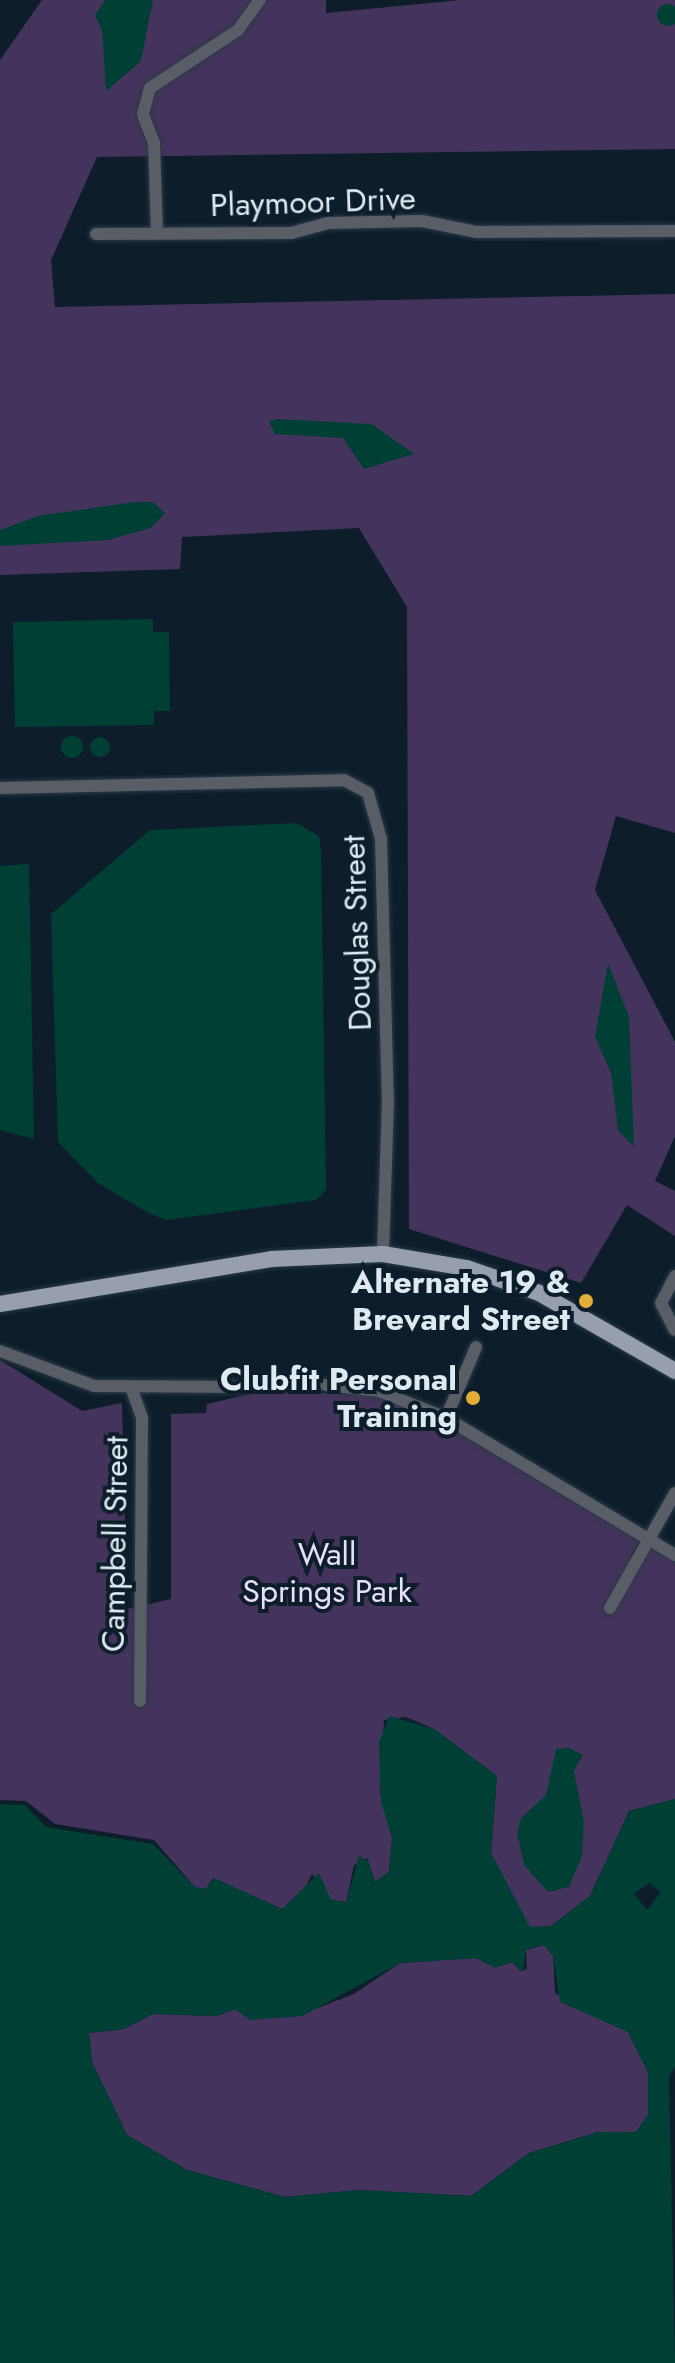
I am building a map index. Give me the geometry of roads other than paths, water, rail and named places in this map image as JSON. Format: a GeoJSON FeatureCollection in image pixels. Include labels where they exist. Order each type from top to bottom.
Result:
{"type":"FeatureCollection","features":[{"type":"Feature","properties":{"kind":"main road"},"geometry":{"type":"LineString","coordinates":[[0,1304],[271,1259],[383,1254],[525,1288],[675,1371]]}},
{"type":"Feature","properties":{"kind":"street"},"geometry":{"type":"LineString","coordinates":[[157,233],[154,143],[143,114],[150,88],[238,30],[260,0]]}},
{"type":"Feature","properties":{"kind":"street","name":"Playmoor Drive"},"geometry":{"type":"LineString","coordinates":[[96,234],[422,221],[476,232],[675,231]]}},
{"type":"Feature","properties":{"kind":"street","name":"Douglas Street"},"geometry":{"type":"LineString","coordinates":[[0,788],[344,780],[368,793],[381,839],[388,1101],[383,1254]]}},
{"type":"Feature","properties":{"kind":"street"},"geometry":{"type":"LineString","coordinates":[[675,1276],[661,1303],[675,1330]]}},
{"type":"Feature","properties":{"kind":"street"},"geometry":{"type":"LineString","coordinates":[[446,1418],[476,1347]]}},
{"type":"Feature","properties":{"kind":"street"},"geometry":{"type":"LineString","coordinates":[[0,1351],[70,1382],[132,1390],[248,1387]]}},
{"type":"Feature","properties":{"kind":"street"},"geometry":{"type":"LineString","coordinates":[[326,1385],[379,1391],[446,1418],[675,1555]]}},
{"type":"Feature","properties":{"kind":"street","name":"Campbell Street"},"geometry":{"type":"LineString","coordinates":[[132,1390],[142,1418],[140,1701]]}},
{"type":"Feature","properties":{"kind":"street"},"geometry":{"type":"LineString","coordinates":[[610,1608],[675,1493]]}},
{"type":"Feature","properties":{"kind":"place","name":"Alternate 19 & Brevard Street"},"geometry":{"type":"Point","coordinates":[586,1301]}},
{"type":"Feature","properties":{"kind":"place","name":"Clubfit Personal Training"},"geometry":{"type":"Point","coordinates":[473,1398]}},
{"type":"Feature","properties":{"kind":"park label","name":"Wall Springs Park"},"geometry":{"type":"Point","coordinates":[327,1574]}}]}
